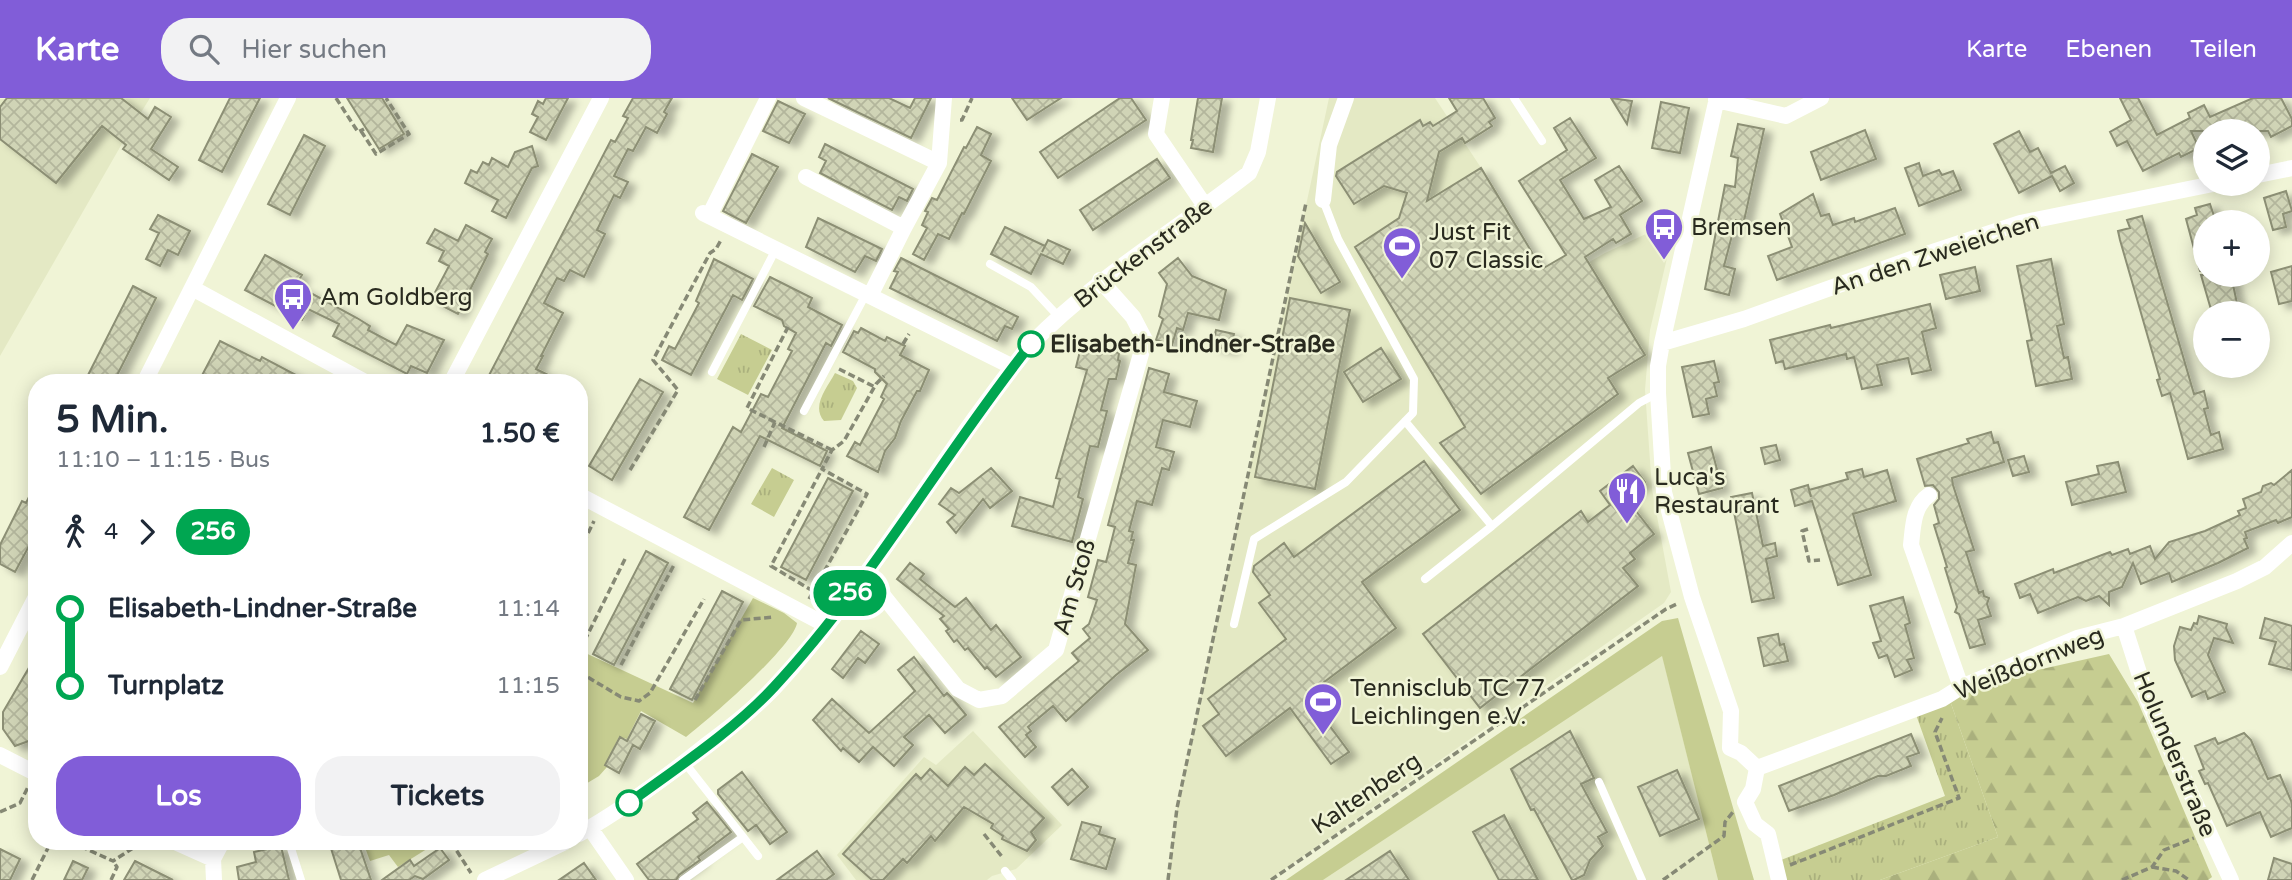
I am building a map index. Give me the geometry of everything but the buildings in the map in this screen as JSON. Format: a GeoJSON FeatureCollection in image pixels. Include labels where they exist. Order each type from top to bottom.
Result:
{"type":"FeatureCollection","features":[{"type":"Feature","properties":{"kind":"street"},"geometry":{"type":"LineString","coordinates":[[149,374],[288,98]]}},
{"type":"Feature","properties":{"kind":"street"},"geometry":{"type":"LineString","coordinates":[[457,374],[601,98]]}},
{"type":"Feature","properties":{"kind":"street"},"geometry":{"type":"LineString","coordinates":[[768,98],[706,214],[1013,367]]}},
{"type":"Feature","properties":{"kind":"street"},"geometry":{"type":"LineString","coordinates":[[804,98],[939,163]]}},
{"type":"Feature","properties":{"kind":"street"},"geometry":{"type":"LineString","coordinates":[[868,295],[939,163],[944,98]]}},
{"type":"Feature","properties":{"kind":"street"},"geometry":{"type":"LineString","coordinates":[[1162,98],[1156,134],[1205,206]]}},
{"type":"Feature","properties":{"kind":"street","name":"Brückenstraße"},"geometry":{"type":"LineString","coordinates":[[588,829],[685,763],[747,714],[774,687],[865,573],[1013,367],[1058,316],[1100,280],[1249,173],[1258,152],[1268,98]]}},
{"type":"Feature","properties":{"kind":"street"},"geometry":{"type":"LineString","coordinates":[[1316,197],[1329,145],[1346,98]]}},
{"type":"Feature","properties":{"kind":"street"},"geometry":{"type":"LineString","coordinates":[[1779,875],[1768,834],[1755,824],[1745,802],[1753,789],[1758,768],[1741,753],[1730,748],[1731,711],[1692,597],[1664,492],[1658,366],[1716,99],[1786,116],[1821,98]]}},
{"type":"Feature","properties":{"kind":"street"},"geometry":{"type":"LineString","coordinates":[[2270,173],[2292,168]]}},
{"type":"Feature","properties":{"kind":"street"},"geometry":{"type":"LineString","coordinates":[[806,177],[904,228]]}},
{"type":"Feature","properties":{"kind":"street","name":"An den Zweieichen"},"geometry":{"type":"LineString","coordinates":[[1662,342],[1744,319],[2020,223],[2193,188]]}},
{"type":"Feature","properties":{"kind":"street","name":"Am Stoß"},"geometry":{"type":"LineString","coordinates":[[865,573],[958,689],[979,700],[1002,696],[1056,650],[1145,340],[1133,317],[1100,280]]}},
{"type":"Feature","properties":{"kind":"street"},"geometry":{"type":"LineString","coordinates":[[192,288],[350,374]]}},
{"type":"Feature","properties":{"kind":"street"},"geometry":{"type":"LineString","coordinates":[[1929,495],[1920,501],[1913,520],[1911,545],[1961,687]]}},
{"type":"Feature","properties":{"kind":"street"},"geometry":{"type":"LineString","coordinates":[[588,500],[826,625]]}},
{"type":"Feature","properties":{"kind":"street","name":"Weißdornweg"},"geometry":{"type":"LineString","coordinates":[[1758,768],[1942,699],[1961,687],[2077,638],[2124,626],[2255,572],[2292,543]]}},
{"type":"Feature","properties":{"kind":"street"},"geometry":{"type":"LineString","coordinates":[[0,667],[28,613]]}},
{"type":"Feature","properties":{"kind":"street","name":"Holunderstraße"},"geometry":{"type":"LineString","coordinates":[[2124,626],[2148,701],[2231,880]]}},
{"type":"Feature","properties":{"kind":"street"},"geometry":{"type":"LineString","coordinates":[[0,755],[28,769]]}},
{"type":"Feature","properties":{"kind":"street"},"geometry":{"type":"LineString","coordinates":[[588,836],[626,880]]}},
{"type":"Feature","properties":{"kind":"street"},"geometry":{"type":"LineString","coordinates":[[193,850],[213,859]]}},
{"type":"Feature","properties":{"kind":"street"},"geometry":{"type":"LineString","coordinates":[[214,880],[213,859],[218,850]]}},
{"type":"Feature","properties":{"kind":"street"},"geometry":{"type":"LineString","coordinates":[[485,880],[548,850]]}},
{"type":"Feature","properties":{"kind":"lane"},"geometry":{"type":"LineString","coordinates":[[1514,98],[1542,141]]}},
{"type":"Feature","properties":{"kind":"lane"},"geometry":{"type":"LineString","coordinates":[[1234,624],[1254,539],[1346,482],[1413,413],[1414,379],[1316,197]]}},
{"type":"Feature","properties":{"kind":"lane"},"geometry":{"type":"LineString","coordinates":[[712,372],[776,249]]}},
{"type":"Feature","properties":{"kind":"lane"},"geometry":{"type":"LineString","coordinates":[[990,264],[1031,287],[1058,316]]}},
{"type":"Feature","properties":{"kind":"lane"},"geometry":{"type":"LineString","coordinates":[[804,411],[868,295]]}},
{"type":"Feature","properties":{"kind":"lane"},"geometry":{"type":"LineString","coordinates":[[1424,579],[1492,526],[1639,402],[1658,393]]}},
{"type":"Feature","properties":{"kind":"lane"},"geometry":{"type":"LineString","coordinates":[[1405,421],[1492,526]]}},
{"type":"Feature","properties":{"kind":"lane"},"geometry":{"type":"LineString","coordinates":[[685,763],[758,856]]}},
{"type":"Feature","properties":{"kind":"lane"},"geometry":{"type":"LineString","coordinates":[[1599,782],[1642,880]]}},
{"type":"Feature","properties":{"kind":"lane"},"geometry":{"type":"LineString","coordinates":[[683,880],[743,837]]}},
{"type":"Feature","properties":{"kind":"lane"},"geometry":{"type":"LineString","coordinates":[[292,850],[301,880]]}},
{"type":"Feature","properties":{"kind":"lane"},"geometry":{"type":"LineString","coordinates":[[1005,871],[1012,880]]}},
{"type":"Feature","properties":{"kind":"path"},"geometry":{"type":"LineString","coordinates":[[332,98],[358,132],[362,130],[376,153],[409,134],[386,98]]}},
{"type":"Feature","properties":{"kind":"path"},"geometry":{"type":"LineString","coordinates":[[1168,880],[1177,808],[1316,197]]}},
{"type":"Feature","properties":{"kind":"path"},"geometry":{"type":"LineString","coordinates":[[630,470],[678,390],[653,360],[710,253],[716,249],[728,226]]}},
{"type":"Feature","properties":{"kind":"path"},"geometry":{"type":"LineString","coordinates":[[788,327],[747,408],[832,450]]}},
{"type":"Feature","properties":{"kind":"path"},"geometry":{"type":"LineString","coordinates":[[830,364],[875,387]]}},
{"type":"Feature","properties":{"kind":"path"},"geometry":{"type":"LineString","coordinates":[[813,591],[771,566],[832,450],[844,441],[884,376]]}},
{"type":"Feature","properties":{"kind":"path"},"geometry":{"type":"LineString","coordinates":[[764,447],[775,422]]}},
{"type":"Feature","properties":{"kind":"path"},"geometry":{"type":"LineString","coordinates":[[695,700],[741,620],[789,616],[802,611],[867,494],[822,469]]}},
{"type":"Feature","properties":{"kind":"path"},"geometry":{"type":"LineString","coordinates":[[588,534],[601,507]]}},
{"type":"Feature","properties":{"kind":"path"},"geometry":{"type":"LineString","coordinates":[[1808,529],[1802,531],[1809,561],[1820,560]]}},
{"type":"Feature","properties":{"kind":"path"},"geometry":{"type":"LineString","coordinates":[[621,665],[682,549]]}},
{"type":"Feature","properties":{"kind":"path"},"geometry":{"type":"LineString","coordinates":[[588,633],[626,557]]}},
{"type":"Feature","properties":{"kind":"path","name":"Kaltenberg"},"geometry":{"type":"LineString","coordinates":[[1271,880],[1667,609],[1692,597]]}},
{"type":"Feature","properties":{"kind":"path"},"geometry":{"type":"LineString","coordinates":[[588,678],[621,697],[639,701],[650,693],[704,599]]}},
{"type":"Feature","properties":{"kind":"path"},"geometry":{"type":"LineString","coordinates":[[1779,875],[1959,798],[1934,733],[1946,710],[1942,699]]}},
{"type":"Feature","properties":{"kind":"path"},"geometry":{"type":"LineString","coordinates":[[0,812],[20,803],[28,787]]}},
{"type":"Feature","properties":{"kind":"path"},"geometry":{"type":"LineString","coordinates":[[1662,880],[1724,836],[1725,822],[1736,807],[1745,802]]}},
{"type":"Feature","properties":{"kind":"path"},"geometry":{"type":"LineString","coordinates":[[2122,880],[2152,867],[2164,850],[2208,831]]}},
{"type":"Feature","properties":{"kind":"path"},"geometry":{"type":"LineString","coordinates":[[984,834],[1003,858],[1005,871]]}},
{"type":"Feature","properties":{"kind":"path"},"geometry":{"type":"LineString","coordinates":[[32,880],[47,850]]}},
{"type":"Feature","properties":{"kind":"path"},"geometry":{"type":"LineString","coordinates":[[89,850],[113,861],[117,867],[111,880]]}},
{"type":"Feature","properties":{"kind":"path"},"geometry":{"type":"LineString","coordinates":[[113,861],[130,850]]}},
{"type":"Feature","properties":{"kind":"path"},"geometry":{"type":"LineString","coordinates":[[457,850],[475,880]]}},
{"type":"Feature","properties":{"kind":"path"},"geometry":{"type":"LineString","coordinates":[[2152,867],[2176,871],[2189,880]]}},
{"type":"Feature","properties":{"kind":"shaded area"},"geometry":{"type":"Polygon","coordinates":[[[150,98],[127,135],[0,356],[0,99],[150,98]]]}},
{"type":"Feature","properties":{"kind":"shaded area"},"geometry":{"type":"Polygon","coordinates":[[[1329,98],[1435,98],[1493,186],[1551,284],[1605,253],[1676,220],[1650,330],[1645,390],[1652,489],[1671,592],[1664,603],[1269,880],[1168,880],[1177,808],[1329,98]]]}},
{"type":"Feature","properties":{"kind":"shaded area"},"geometry":{"type":"Polygon","coordinates":[[[1662,655],[1718,880],[1323,880],[1662,655]]]}},
{"type":"Feature","properties":{"kind":"shaded area"},"geometry":{"type":"Polygon","coordinates":[[[973,731],[1062,825],[1016,869],[987,880],[856,880],[837,855],[924,757],[936,765],[973,731]]]}},
{"type":"Feature","properties":{"kind":"green space"},"geometry":{"type":"Polygon","coordinates":[[[741,334],[772,350],[748,395],[717,379],[741,334]]]}},
{"type":"Feature","properties":{"kind":"green space"},"geometry":{"type":"Polygon","coordinates":[[[835,373],[853,381],[857,388],[841,420],[824,421],[820,415],[820,403],[835,373]]]}},
{"type":"Feature","properties":{"kind":"green space"},"geometry":{"type":"Polygon","coordinates":[[[772,468],[794,480],[774,517],[751,504],[772,468]]]}},
{"type":"Feature","properties":{"kind":"green space"},"geometry":{"type":"Polygon","coordinates":[[[753,598],[784,613],[797,623],[781,649],[766,665],[686,737],[641,711],[627,739],[619,737],[605,765],[607,767],[588,783],[588,654],[693,703],[753,598]]]}},
{"type":"Feature","properties":{"kind":"green space"},"geometry":{"type":"Polygon","coordinates":[[[1678,618],[1754,880],[1718,880],[1662,656],[1323,880],[1286,880],[1662,621],[1678,618]]]}},
{"type":"Feature","properties":{"kind":"green space"},"geometry":{"type":"Polygon","coordinates":[[[2109,654],[2138,702],[2212,877],[2208,880],[1880,880],[1998,837],[1948,695],[1961,687],[2109,654]]]}},
{"type":"Feature","properties":{"kind":"green space"},"geometry":{"type":"Polygon","coordinates":[[[1948,695],[1998,837],[1880,880],[1785,880],[1781,860],[1945,796],[1914,709],[1948,695]]]}},
{"type":"Feature","properties":{"kind":"green space"},"geometry":{"type":"Polygon","coordinates":[[[366,850],[425,850],[398,867],[389,855],[370,861],[366,850]]]}},
{"type":"Feature","properties":{"kind":"bus line","name":"256"},"geometry":{"type":"LineString","coordinates":[[629,803],[747,714],[774,687],[865,573],[1031,344]]}},
{"type":"Feature","properties":{"kind":"place","name":"Bremsen"},"geometry":{"type":"Point","coordinates":[1664,261]}},
{"type":"Feature","properties":{"kind":"place","name":"Just Fit 07 Classic"},"geometry":{"type":"Point","coordinates":[1402,280]}},
{"type":"Feature","properties":{"kind":"place","name":"Am Goldberg"},"geometry":{"type":"Point","coordinates":[293,331]}},
{"type":"Feature","properties":{"kind":"place","name":"Elisabeth-Lindner-Straße"},"geometry":{"type":"Point","coordinates":[1031,344]}},
{"type":"Feature","properties":{"kind":"place","name":"Luca's Restaurant"},"geometry":{"type":"Point","coordinates":[1627,525]}},
{"type":"Feature","properties":{"kind":"place","name":"Tennisclub TC 77 Leichlingen e.V."},"geometry":{"type":"Point","coordinates":[1323,736]}}]}
